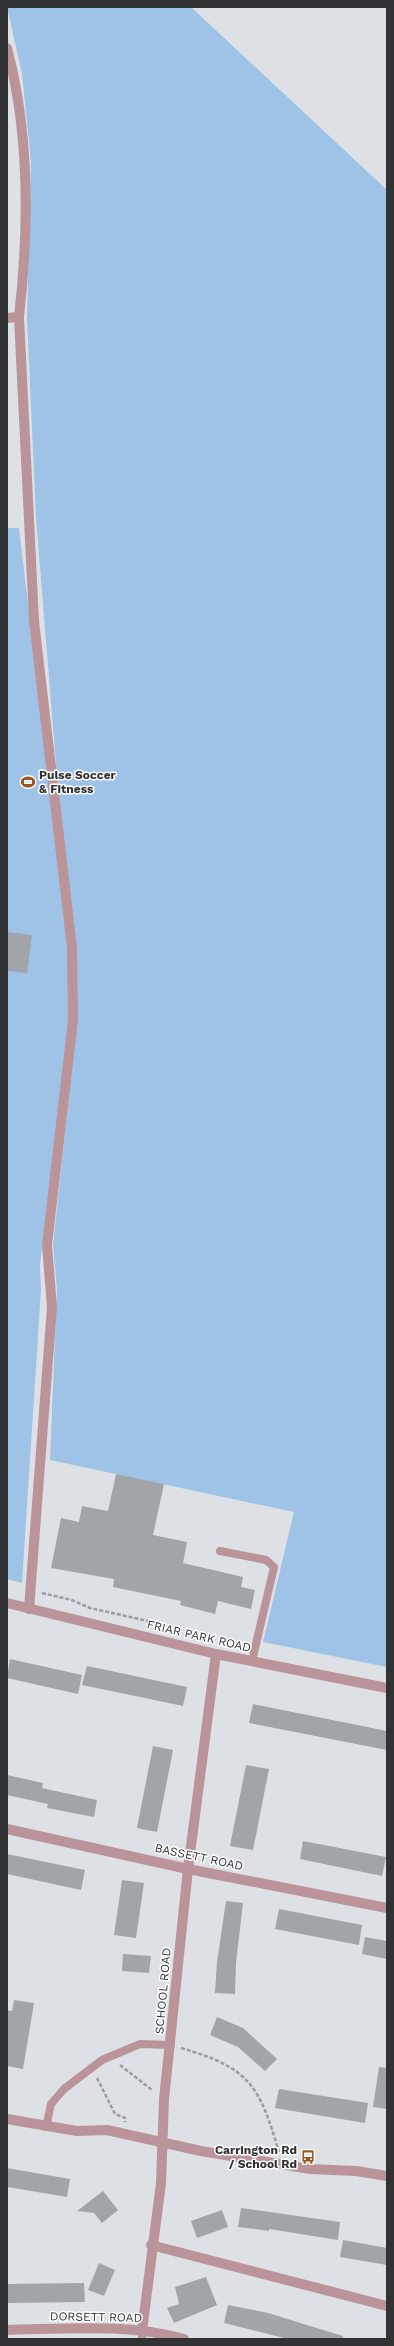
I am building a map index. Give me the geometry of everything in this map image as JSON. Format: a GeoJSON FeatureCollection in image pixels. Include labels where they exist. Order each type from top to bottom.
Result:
{"type":"FeatureCollection","features":[{"type":"Feature","properties":{"kind":"street"},"geometry":{"type":"LineString","coordinates":[[7,48],[16,82],[25,181],[25,230],[19,317],[34,621],[72,948],[73,1020],[47,1245],[52,1307],[29,1609]]}},
{"type":"Feature","properties":{"kind":"street"},"geometry":{"type":"LineString","coordinates":[[7,318],[19,317]]}},
{"type":"Feature","properties":{"kind":"street","name":"FRIAR PARK ROAD"},"geometry":{"type":"LineString","coordinates":[[7,1603],[216,1654],[387,1688]]}},
{"type":"Feature","properties":{"kind":"street","name":"SCHOOL ROAD"},"geometry":{"type":"LineString","coordinates":[[142,2335],[161,2182],[164,2099],[171,2045],[188,1869],[216,1654]]}},
{"type":"Feature","properties":{"kind":"street","name":"BASSETT ROAD"},"geometry":{"type":"LineString","coordinates":[[7,1829],[188,1869],[387,1908]]}},
{"type":"Feature","properties":{"kind":"street"},"geometry":{"type":"LineString","coordinates":[[7,2119],[46,2127],[123,2132],[201,2151],[310,2169],[356,2171],[387,2176]]}},
{"type":"Feature","properties":{"kind":"street"},"geometry":{"type":"LineString","coordinates":[[152,2245],[387,2306]]}},
{"type":"Feature","properties":{"kind":"street","name":"DORSETT ROAD"},"geometry":{"type":"LineString","coordinates":[[7,2330],[142,2335],[184,2339]]}},
{"type":"Feature","properties":{"kind":"lane"},"geometry":{"type":"LineString","coordinates":[[220,1551],[266,1560],[274,1567],[252,1661]]}},
{"type":"Feature","properties":{"kind":"lane"},"geometry":{"type":"LineString","coordinates":[[46,2127],[51,2104],[64,2089],[91,2067],[114,2054],[140,2044],[171,2045]]}},
{"type":"Feature","properties":{"kind":"path"},"geometry":{"type":"LineString","coordinates":[[30,1590],[72,1600],[90,1608],[148,1621]]}},
{"type":"Feature","properties":{"kind":"path"},"geometry":{"type":"LineString","coordinates":[[171,2045],[212,2057],[240,2074],[253,2088],[268,2116],[282,2164]]}},
{"type":"Feature","properties":{"kind":"path"},"geometry":{"type":"LineString","coordinates":[[114,2054],[118,2064],[164,2099]]}},
{"type":"Feature","properties":{"kind":"path"},"geometry":{"type":"LineString","coordinates":[[91,2067],[115,2114],[125,2118],[123,2132]]}},
{"type":"Feature","properties":{"kind":"shaded area"},"geometry":{"type":"Polygon","coordinates":[[[7,7],[191,7],[387,190],[387,1667],[263,1642],[294,1512],[50,1460],[57,1289],[53,1245],[77,1022],[36,518],[27,318],[31,162],[22,74],[7,7]]]}},
{"type":"Feature","properties":{"kind":"shaded area","name":"Pulse Soccer & Fitness"},"geometry":{"type":"Polygon","coordinates":[[[7,528],[19,528],[69,951],[69,1023],[40,1265],[41,1290],[22,1583],[7,1579],[7,528]]]}},
{"type":"Feature","properties":{"kind":"building"},"geometry":{"type":"Polygon","coordinates":[[[7,932],[32,935],[27,973],[7,971],[7,932]]]}},
{"type":"Feature","properties":{"kind":"building"},"geometry":{"type":"Polygon","coordinates":[[[116,1474],[164,1484],[153,1535],[187,1542],[183,1563],[243,1577],[241,1587],[255,1590],[251,1609],[218,1601],[215,1614],[180,1605],[181,1601],[113,1587],[114,1579],[51,1568],[61,1518],[79,1522],[82,1506],[108,1511],[116,1474]]]}},
{"type":"Feature","properties":{"kind":"building"},"geometry":{"type":"Polygon","coordinates":[[[10,1659],[82,1675],[78,1694],[7,1678],[10,1659]]]}},
{"type":"Feature","properties":{"kind":"building"},"geometry":{"type":"Polygon","coordinates":[[[87,1666],[187,1687],[183,1706],[82,1685],[87,1666]]]}},
{"type":"Feature","properties":{"kind":"building"},"geometry":{"type":"Polygon","coordinates":[[[253,1704],[387,1731],[387,1750],[249,1723],[253,1704]]]}},
{"type":"Feature","properties":{"kind":"building"},"geometry":{"type":"Polygon","coordinates":[[[153,1746],[173,1750],[157,1832],[137,1828],[153,1746]]]}},
{"type":"Feature","properties":{"kind":"building"},"geometry":{"type":"Polygon","coordinates":[[[246,1765],[269,1769],[253,1850],[230,1846],[246,1765]]]}},
{"type":"Feature","properties":{"kind":"building"},"geometry":{"type":"Polygon","coordinates":[[[7,1775],[43,1783],[42,1788],[97,1800],[94,1817],[47,1808],[48,1804],[7,1795],[7,1775]]]}},
{"type":"Feature","properties":{"kind":"building"},"geometry":{"type":"Polygon","coordinates":[[[303,1841],[386,1857],[382,1876],[300,1859],[303,1841]]]}},
{"type":"Feature","properties":{"kind":"building"},"geometry":{"type":"Polygon","coordinates":[[[7,1854],[85,1870],[81,1890],[7,1874],[7,1854]]]}},
{"type":"Feature","properties":{"kind":"building"},"geometry":{"type":"Polygon","coordinates":[[[122,1880],[144,1883],[136,1938],[114,1935],[122,1880]]]}},
{"type":"Feature","properties":{"kind":"building"},"geometry":{"type":"Polygon","coordinates":[[[226,1901],[243,1903],[236,1963],[235,1994],[215,1993],[217,1962],[226,1901]]]}},
{"type":"Feature","properties":{"kind":"building"},"geometry":{"type":"Polygon","coordinates":[[[279,1909],[362,1925],[359,1945],[275,1929],[279,1909]]]}},
{"type":"Feature","properties":{"kind":"building"},"geometry":{"type":"Polygon","coordinates":[[[365,1937],[387,1941],[387,1959],[362,1954],[365,1937]]]}},
{"type":"Feature","properties":{"kind":"building"},"geometry":{"type":"Polygon","coordinates":[[[123,1954],[151,1956],[149,1973],[122,1971],[123,1954]]]}},
{"type":"Feature","properties":{"kind":"building"},"geometry":{"type":"Polygon","coordinates":[[[14,2000],[34,2003],[23,2069],[7,2066],[7,2010],[12,2011],[14,2000]]]}},
{"type":"Feature","properties":{"kind":"building"},"geometry":{"type":"Polygon","coordinates":[[[217,2017],[243,2028],[277,2059],[265,2071],[238,2047],[210,2035],[217,2017]]]}},
{"type":"Feature","properties":{"kind":"building"},"geometry":{"type":"Polygon","coordinates":[[[379,2067],[387,2068],[387,2109],[373,2107],[379,2067]]]}},
{"type":"Feature","properties":{"kind":"building"},"geometry":{"type":"Polygon","coordinates":[[[279,2089],[368,2103],[365,2123],[275,2108],[279,2089]]]}},
{"type":"Feature","properties":{"kind":"building"},"geometry":{"type":"Polygon","coordinates":[[[7,2168],[70,2179],[67,2197],[7,2187],[7,2168]]]}},
{"type":"Feature","properties":{"kind":"building"},"geometry":{"type":"Polygon","coordinates":[[[103,2191],[118,2210],[102,2223],[94,2213],[77,2211],[103,2191]]]}},
{"type":"Feature","properties":{"kind":"building"},"geometry":{"type":"Polygon","coordinates":[[[241,2208],[340,2222],[338,2240],[269,2229],[269,2231],[238,2227],[241,2208]]]}},
{"type":"Feature","properties":{"kind":"building"},"geometry":{"type":"Polygon","coordinates":[[[222,2210],[228,2227],[197,2238],[191,2221],[222,2210]]]}},
{"type":"Feature","properties":{"kind":"building"},"geometry":{"type":"Polygon","coordinates":[[[343,2240],[387,2248],[387,2265],[340,2257],[343,2240]]]}},
{"type":"Feature","properties":{"kind":"building"},"geometry":{"type":"Polygon","coordinates":[[[99,2263],[115,2270],[104,2296],[88,2290],[99,2263]]]}},
{"type":"Feature","properties":{"kind":"building"},"geometry":{"type":"Polygon","coordinates":[[[206,2277],[217,2305],[174,2323],[167,2308],[179,2304],[175,2287],[206,2277]]]}},
{"type":"Feature","properties":{"kind":"building"},"geometry":{"type":"Polygon","coordinates":[[[84,2283],[85,2302],[7,2303],[7,2284],[84,2283]]]}},
{"type":"Feature","properties":{"kind":"building"},"geometry":{"type":"Polygon","coordinates":[[[228,2305],[268,2313],[343,2336],[342,2339],[288,2339],[224,2323],[228,2305]]]}},
{"type":"Feature","properties":{"kind":"place","name":"Pulse Soccer & Fitness"},"geometry":{"type":"Point","coordinates":[28,782]}},
{"type":"Feature","properties":{"kind":"place","name":"Carrington Rd / School Rd"},"geometry":{"type":"Point","coordinates":[308,2157]}}]}
